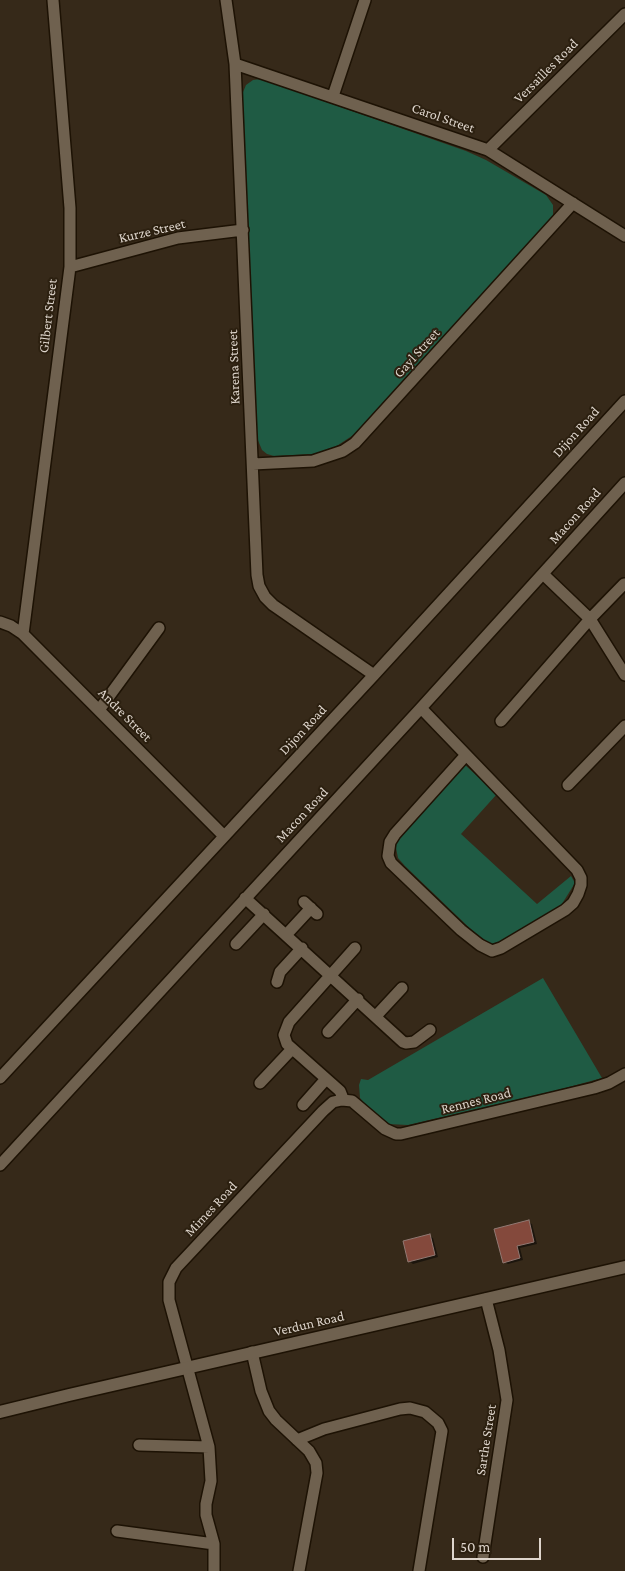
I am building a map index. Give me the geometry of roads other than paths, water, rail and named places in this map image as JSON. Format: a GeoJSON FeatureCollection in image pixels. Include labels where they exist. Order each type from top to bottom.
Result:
{"type":"FeatureCollection","features":[{"type":"Feature","properties":{"kind":"street","name":"Gilbert Street"},"geometry":{"type":"LineString","coordinates":[[23,634],[70,267],[70,208],[53,0]]}},
{"type":"Feature","properties":{"kind":"street","name":"Karena Street"},"geometry":{"type":"LineString","coordinates":[[226,0],[235,64],[259,586],[265,597],[273,605],[374,676]]}},
{"type":"Feature","properties":{"kind":"street"},"geometry":{"type":"LineString","coordinates":[[333,96],[365,0]]}},
{"type":"Feature","properties":{"kind":"street","name":"Versailles Road"},"geometry":{"type":"LineString","coordinates":[[488,150],[625,14]]}},
{"type":"Feature","properties":{"kind":"street","name":"Carol Street"},"geometry":{"type":"LineString","coordinates":[[235,64],[488,150],[625,236]]}},
{"type":"Feature","properties":{"kind":"street","name":"Gayl Street"},"geometry":{"type":"LineString","coordinates":[[253,464],[313,461],[343,452],[354,444],[573,203]]}},
{"type":"Feature","properties":{"kind":"street","name":"Kurze Street"},"geometry":{"type":"LineString","coordinates":[[70,267],[178,238],[243,230]]}},
{"type":"Feature","properties":{"kind":"street","name":"Dijon Road"},"geometry":{"type":"LineString","coordinates":[[0,1078],[374,676],[625,401]]}},
{"type":"Feature","properties":{"kind":"street","name":"Macon Road"},"geometry":{"type":"LineString","coordinates":[[0,1165],[625,484]]}},
{"type":"Feature","properties":{"kind":"street"},"geometry":{"type":"LineString","coordinates":[[543,574],[590,619],[625,676]]}},
{"type":"Feature","properties":{"kind":"street"},"geometry":{"type":"LineString","coordinates":[[501,722],[590,619],[624,584]]}},
{"type":"Feature","properties":{"kind":"street","name":"Andre Street"},"geometry":{"type":"LineString","coordinates":[[0,622],[11,626],[23,634],[224,836]]}},
{"type":"Feature","properties":{"kind":"street"},"geometry":{"type":"LineString","coordinates":[[99,710],[160,628]]}},
{"type":"Feature","properties":{"kind":"street"},"geometry":{"type":"LineString","coordinates":[[421,708],[577,870],[581,878],[578,894],[573,903],[565,910],[502,948],[492,951],[480,945],[461,930],[391,863],[388,856],[390,842],[395,834],[466,755]]}},
{"type":"Feature","properties":{"kind":"street"},"geometry":{"type":"LineString","coordinates":[[568,785],[625,726]]}},
{"type":"Feature","properties":{"kind":"street"},"geometry":{"type":"LineString","coordinates":[[245,898],[406,1044],[414,1042],[430,1030]]}},
{"type":"Feature","properties":{"kind":"street"},"geometry":{"type":"LineString","coordinates":[[286,935],[311,908]]}},
{"type":"Feature","properties":{"kind":"street"},"geometry":{"type":"LineString","coordinates":[[236,944],[264,914]]}},
{"type":"Feature","properties":{"kind":"street"},"geometry":{"type":"LineString","coordinates":[[277,982],[280,972],[302,948]]}},
{"type":"Feature","properties":{"kind":"street"},"geometry":{"type":"LineString","coordinates":[[342,1100],[341,1093],[284,1040],[284,1030],[355,949]]}},
{"type":"Feature","properties":{"kind":"street"},"geometry":{"type":"LineString","coordinates":[[376,1016],[402,989]]}},
{"type":"Feature","properties":{"kind":"street"},"geometry":{"type":"LineString","coordinates":[[328,1032],[358,999]]}},
{"type":"Feature","properties":{"kind":"street"},"geometry":{"type":"LineString","coordinates":[[260,1083],[292,1048]]}},
{"type":"Feature","properties":{"kind":"street","name":"Rennes Road"},"geometry":{"type":"LineString","coordinates":[[342,1100],[352,1101],[385,1129],[401,1134],[594,1088],[609,1083],[625,1074]]}},
{"type":"Feature","properties":{"kind":"street"},"geometry":{"type":"LineString","coordinates":[[302,1105],[326,1079]]}},
{"type":"Feature","properties":{"kind":"street","name":"Mimes Road"},"geometry":{"type":"LineString","coordinates":[[214,1571],[214,1544],[206,1515],[206,1504],[211,1481],[209,1447],[169,1300],[168,1290],[176,1268],[323,1111],[333,1102],[342,1100]]}},
{"type":"Feature","properties":{"kind":"street","name":"Verdun Road"},"geometry":{"type":"LineString","coordinates":[[0,1412],[625,1267]]}},
{"type":"Feature","properties":{"kind":"street","name":"Sarthe Street"},"geometry":{"type":"LineString","coordinates":[[483,1557],[507,1400],[499,1350],[486,1298]]}},
{"type":"Feature","properties":{"kind":"street"},"geometry":{"type":"LineString","coordinates":[[252,1352],[260,1391],[269,1411],[314,1457],[318,1470],[299,1571]]}},
{"type":"Feature","properties":{"kind":"street"},"geometry":{"type":"LineString","coordinates":[[297,1440],[324,1429],[400,1409],[410,1408],[425,1412],[438,1423],[442,1431],[419,1571]]}},
{"type":"Feature","properties":{"kind":"street"},"geometry":{"type":"LineString","coordinates":[[140,1445],[209,1447]]}},
{"type":"Feature","properties":{"kind":"street"},"geometry":{"type":"LineString","coordinates":[[117,1531],[214,1544]]}}]}
